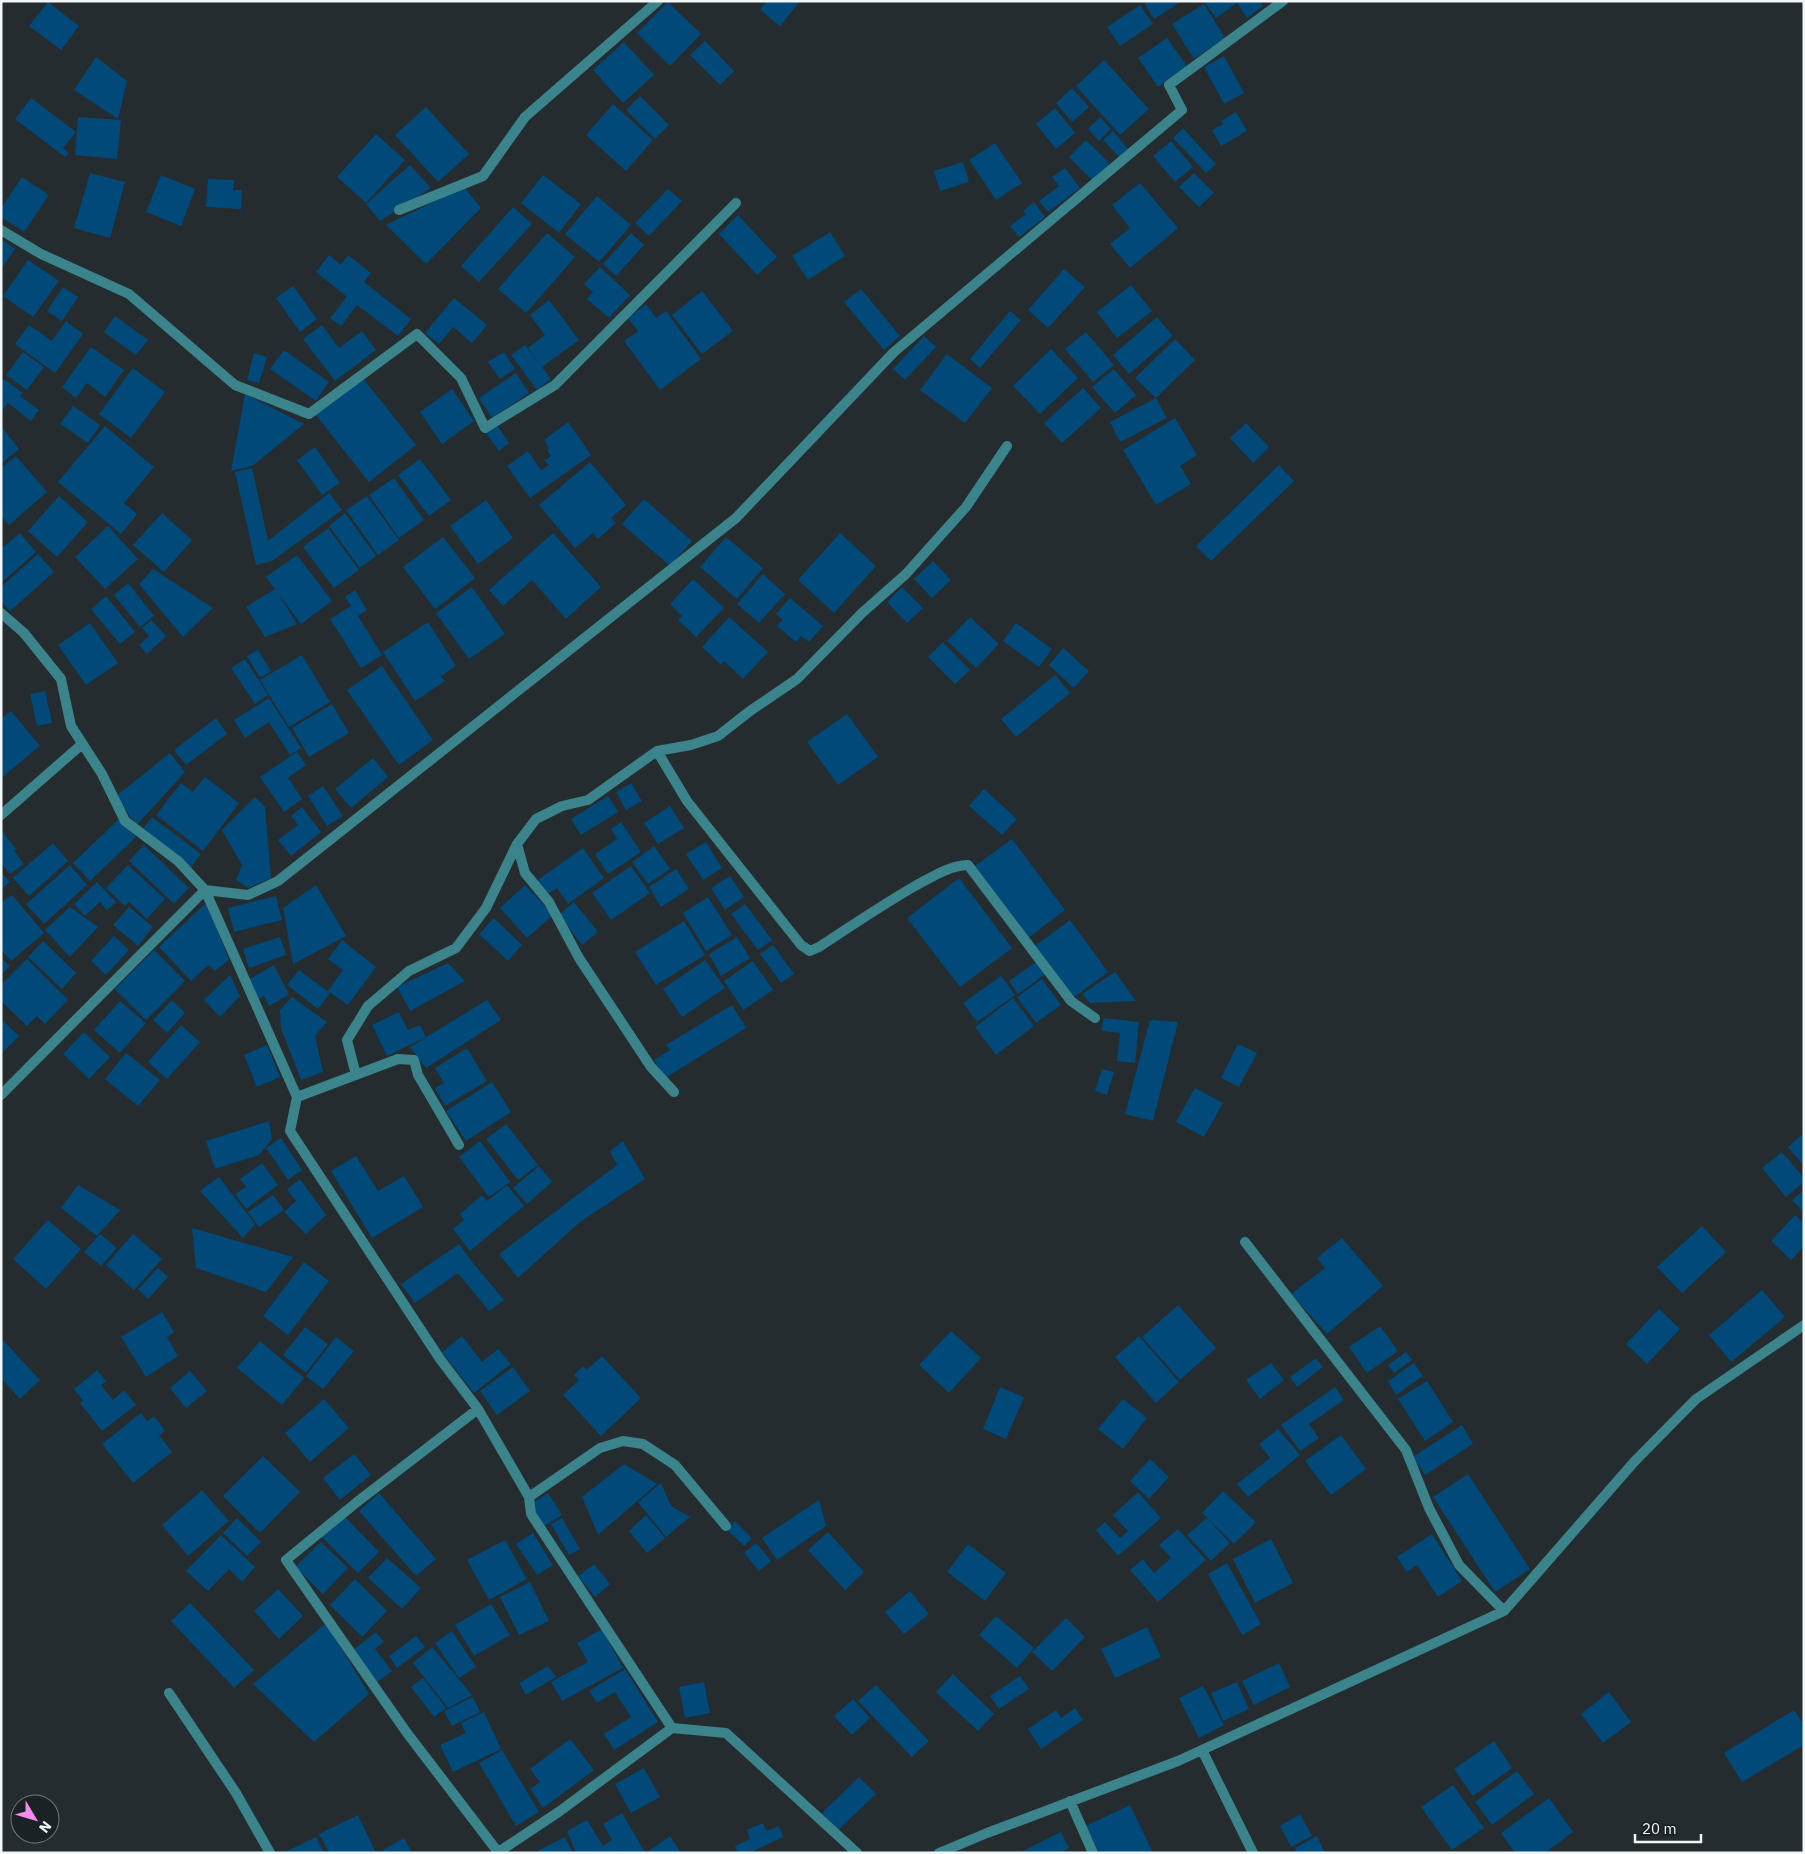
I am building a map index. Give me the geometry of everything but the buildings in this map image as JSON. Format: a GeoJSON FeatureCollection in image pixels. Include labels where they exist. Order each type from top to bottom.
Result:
{"type":"FeatureCollection","features":[{"type":"Feature","properties":{"kind":"street"},"geometry":{"type":"LineString","coordinates":[[400,210],[483,176],[525,117],[658,1]]}},
{"type":"Feature","properties":{"kind":"street"},"geometry":{"type":"LineString","coordinates":[[205,890],[248,895],[278,880],[736,518],[894,352],[1182,110],[1169,86],[1283,1]]}},
{"type":"Feature","properties":{"kind":"street"},"geometry":{"type":"LineString","coordinates":[[1,230],[41,254],[129,294],[235,385],[308,414],[417,334],[461,378],[485,428],[555,385],[736,203]]}},
{"type":"Feature","properties":{"kind":"street"},"geometry":{"type":"LineString","coordinates":[[356,1075],[347,1040],[368,1006],[409,971],[456,948],[486,908],[517,844],[536,820],[562,806],[588,800],[657,751],[691,745],[718,736],[796,679],[862,613],[906,574],[959,515],[1007,446]]}},
{"type":"Feature","properties":{"kind":"street"},"geometry":{"type":"LineString","coordinates":[[1,613],[24,633],[61,679],[71,726],[81,745],[102,774],[125,820],[178,862],[205,890],[297,1097],[290,1131],[440,1359],[478,1409],[529,1497],[531,1514],[672,1728]]}},
{"type":"Feature","properties":{"kind":"street"},"geometry":{"type":"LineString","coordinates":[[1,815],[81,745]]}},
{"type":"Feature","properties":{"kind":"street"},"geometry":{"type":"LineString","coordinates":[[657,751],[688,801],[800,945],[810,951],[819,947],[880,906],[938,873],[957,865],[968,864],[1071,1001],[1095,1018]]}},
{"type":"Feature","properties":{"kind":"street"},"geometry":{"type":"LineString","coordinates":[[517,844],[525,873],[549,902],[579,958],[651,1067],[674,1092]]}},
{"type":"Feature","properties":{"kind":"street"},"geometry":{"type":"LineString","coordinates":[[1,1095],[205,890]]}},
{"type":"Feature","properties":{"kind":"street"},"geometry":{"type":"LineString","coordinates":[[297,1097],[398,1059],[414,1060],[418,1075],[460,1145]]}},
{"type":"Feature","properties":{"kind":"street"},"geometry":{"type":"LineString","coordinates":[[1245,1242],[1406,1450],[1429,1508],[1459,1565],[1504,1611]]}},
{"type":"Feature","properties":{"kind":"street"},"geometry":{"type":"LineString","coordinates":[[939,1853],[1178,1761],[1504,1611],[1634,1462],[1696,1399],[1804,1326]]}},
{"type":"Feature","properties":{"kind":"street"},"geometry":{"type":"LineString","coordinates":[[478,1409],[328,1524],[286,1560],[407,1733],[498,1853],[560,1811],[672,1728],[726,1733],[857,1853]]}},
{"type":"Feature","properties":{"kind":"street"},"geometry":{"type":"LineString","coordinates":[[529,1497],[600,1448],[623,1441],[643,1444],[674,1465],[726,1526]]}},
{"type":"Feature","properties":{"kind":"street"},"geometry":{"type":"LineString","coordinates":[[170,1693],[236,1793],[270,1853]]}},
{"type":"Feature","properties":{"kind":"street"},"geometry":{"type":"LineString","coordinates":[[1202,1750],[1253,1853]]}},
{"type":"Feature","properties":{"kind":"street"},"geometry":{"type":"LineString","coordinates":[[1070,1801],[1093,1853]]}}]}
